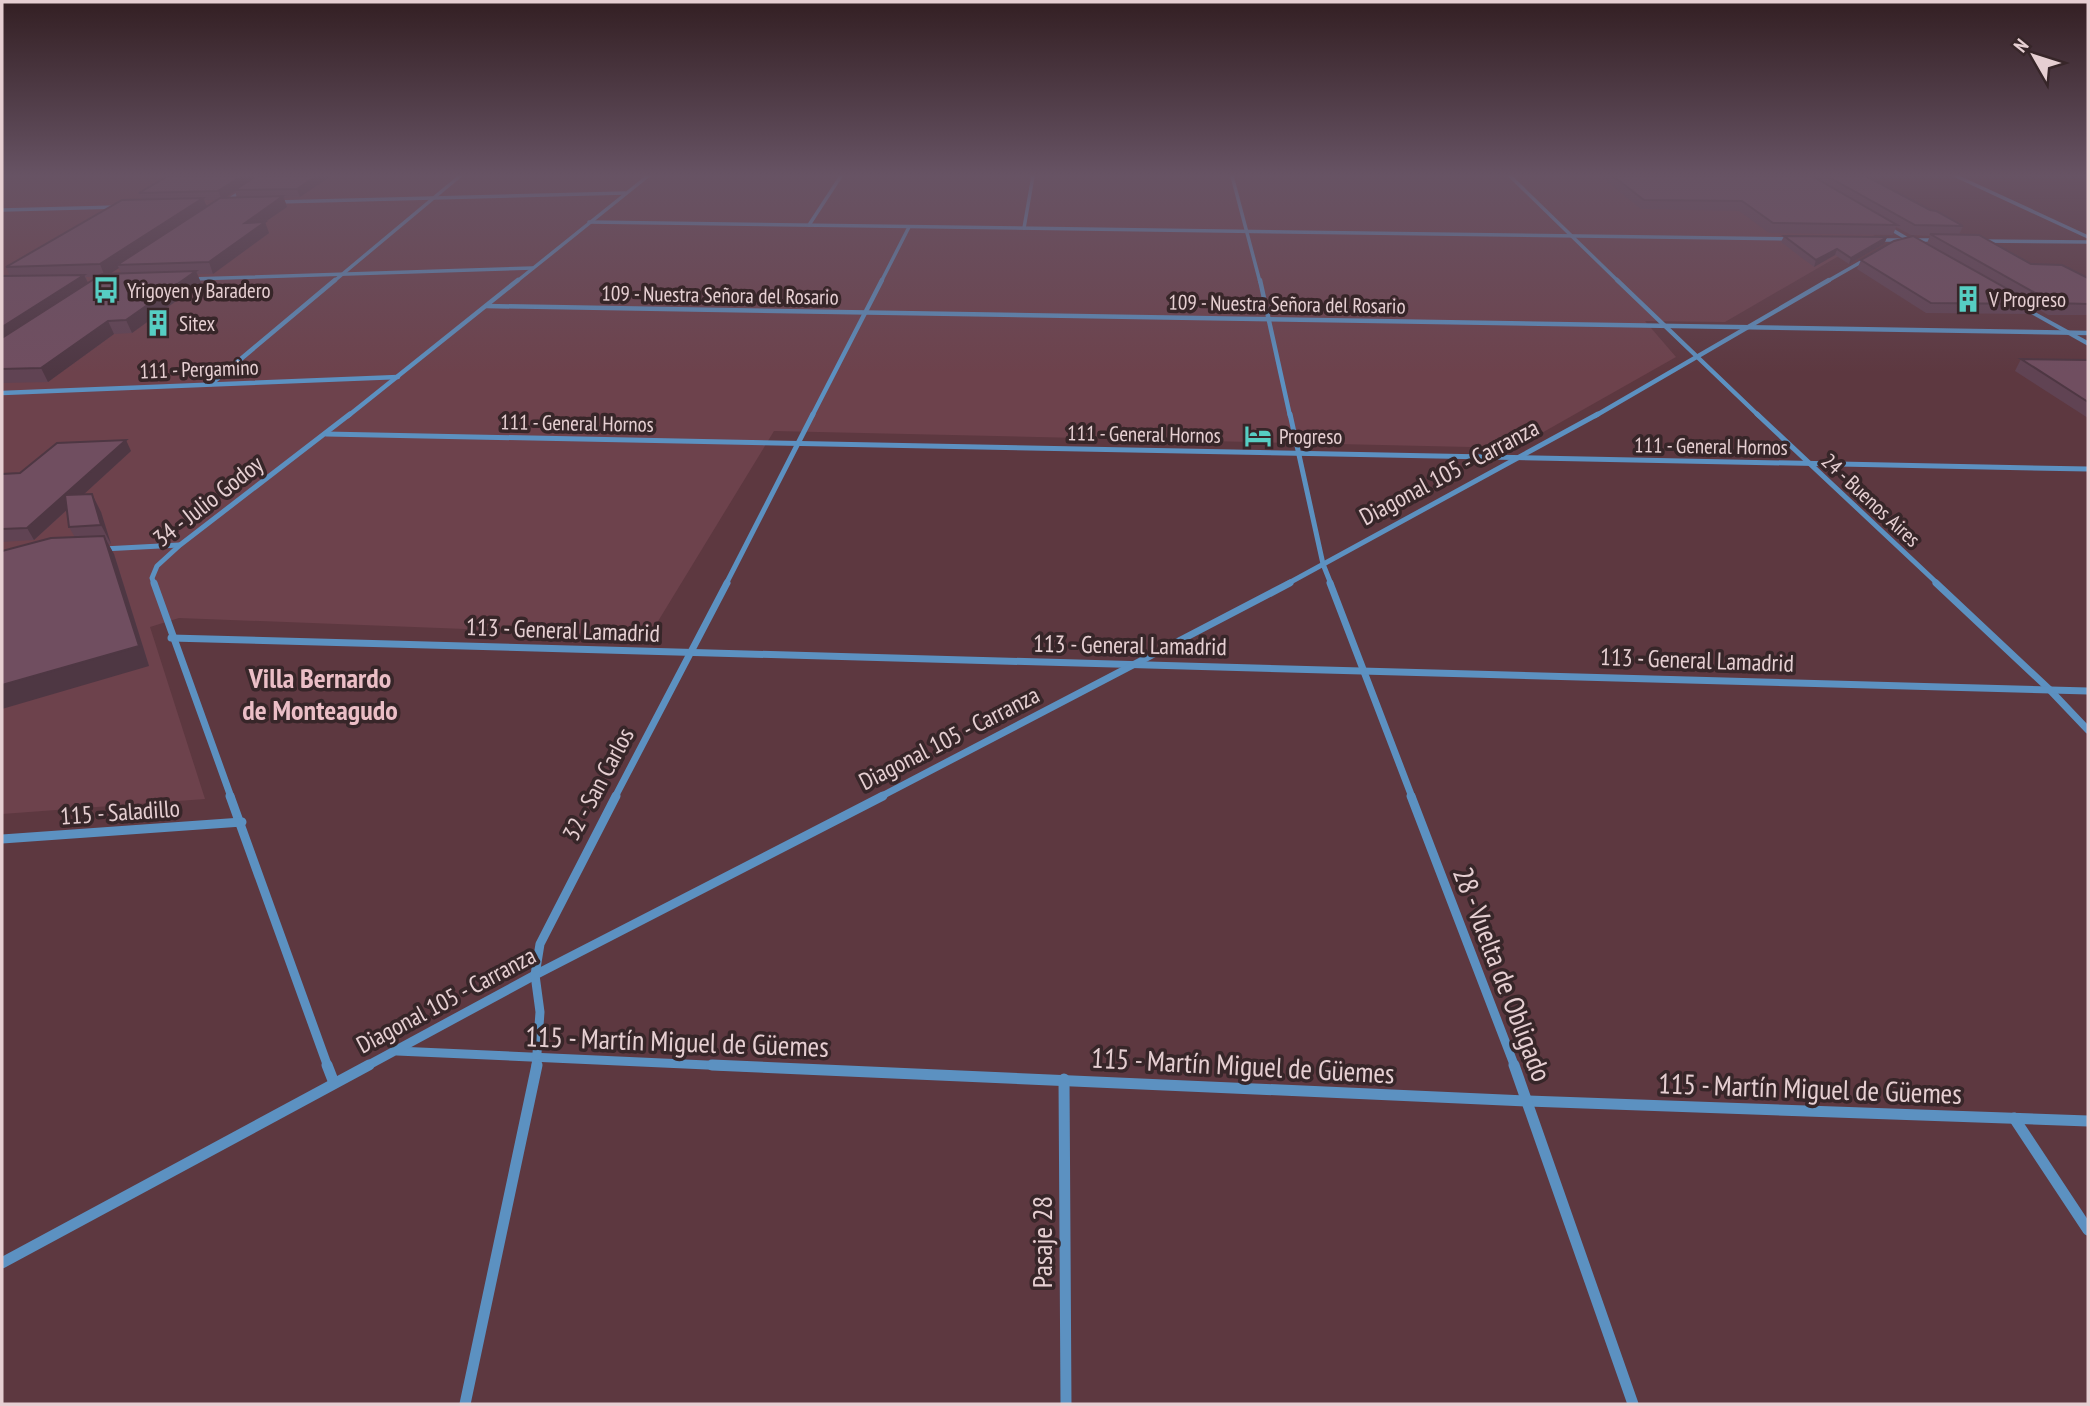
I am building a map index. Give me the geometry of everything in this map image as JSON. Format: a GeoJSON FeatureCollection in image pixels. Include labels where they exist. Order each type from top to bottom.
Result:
{"type":"FeatureCollection","features":[{"type":"Feature","properties":{"kind":"street"},"geometry":{"type":"LineString","coordinates":[[211,384],[380,242]]}},
{"type":"Feature","properties":{"kind":"street","name":"34 - Julio Godoy"},"geometry":{"type":"LineString","coordinates":[[334,1083],[242,822],[171,638],[152,578],[157,566],[180,545],[326,434],[565,242]]}},
{"type":"Feature","properties":{"kind":"street","name":"32 - San Carlos"},"geometry":{"type":"LineString","coordinates":[[465,1404],[538,1059],[540,1012],[535,975],[540,944],[554,912],[691,653],[901,242]]}},
{"type":"Feature","properties":{"kind":"street","name":"28 - Vuelta de Obligado"},"geometry":{"type":"LineString","coordinates":[[1251,242],[1323,564],[1360,669],[1528,1101],[1633,1404]]}},
{"type":"Feature","properties":{"kind":"street","name":"24 - Buenos Aires"},"geometry":{"type":"LineString","coordinates":[[1578,242],[2049,689],[2088,730]]}},
{"type":"Feature","properties":{"kind":"street"},"geometry":{"type":"LineString","coordinates":[[1889,246],[1904,242]]}},
{"type":"Feature","properties":{"kind":"street"},"geometry":{"type":"LineString","coordinates":[[1913,242],[1933,254]]}},
{"type":"Feature","properties":{"kind":"street","name":"Diagonal 105 - Carranza"},"geometry":{"type":"LineString","coordinates":[[2,1263],[535,975],[1139,664],[1523,457],[1877,253]]}},
{"type":"Feature","properties":{"kind":"street"},"geometry":{"type":"LineString","coordinates":[[191,279],[533,268]]}},
{"type":"Feature","properties":{"kind":"street"},"geometry":{"type":"LineString","coordinates":[[2015,302],[2088,344]]}},
{"type":"Feature","properties":{"kind":"street","name":"109 - Nuestra Señora del Rosario"},"geometry":{"type":"LineString","coordinates":[[486,306],[2088,333]]}},
{"type":"Feature","properties":{"kind":"street","name":"111 - Pergamino"},"geometry":{"type":"LineString","coordinates":[[2,393],[398,377]]}},
{"type":"Feature","properties":{"kind":"street","name":"111 - General Hornos"},"geometry":{"type":"LineString","coordinates":[[326,434],[2088,469]]}},
{"type":"Feature","properties":{"kind":"street"},"geometry":{"type":"LineString","coordinates":[[97,550],[180,545]]}},
{"type":"Feature","properties":{"kind":"street","name":"113 - General Lamadrid"},"geometry":{"type":"LineString","coordinates":[[171,638],[2088,691]]}},
{"type":"Feature","properties":{"kind":"street","name":"115 - Saladillo"},"geometry":{"type":"LineString","coordinates":[[2,839],[242,822]]}},
{"type":"Feature","properties":{"kind":"street","name":"115 - Martín Miguel de Güemes"},"geometry":{"type":"LineString","coordinates":[[397,1051],[1528,1101],[2088,1121]]}},
{"type":"Feature","properties":{"kind":"street","name":"Pasaje 28"},"geometry":{"type":"LineString","coordinates":[[1064,1079],[1066,1404]]}},
{"type":"Feature","properties":{"kind":"street"},"geometry":{"type":"LineString","coordinates":[[2014,1118],[2088,1230]]}},
{"type":"Feature","properties":{"kind":"shaded area"},"geometry":{"type":"Polygon","coordinates":[[[2,242],[1864,242],[1725,322],[1645,321],[1676,357],[1515,448],[774,431],[649,636],[179,618],[150,627],[205,799],[2,814],[2,242]]]}},
{"type":"Feature","properties":{"kind":"building"},"geometry":{"type":"Polygon","coordinates":[[[50,242],[135,242],[100,264],[6,267],[50,242]]]}},
{"type":"Feature","properties":{"kind":"building"},"geometry":{"type":"Polygon","coordinates":[[[153,242],[238,242],[209,262],[117,265],[153,242]]]}},
{"type":"Feature","properties":{"kind":"building"},"geometry":{"type":"Polygon","coordinates":[[[1791,242],[1879,242],[1851,258],[1837,249],[1816,260],[1791,242]]]}},
{"type":"Feature","properties":{"kind":"building"},"geometry":{"type":"Polygon","coordinates":[[[1893,242],[1923,242],[2034,304],[1931,303],[1861,260],[1893,242]]]}},
{"type":"Feature","properties":{"kind":"building"},"geometry":{"type":"Polygon","coordinates":[[[1944,242],[1991,242],[2031,264],[2062,265],[2088,278],[2088,304],[2053,303],[1944,242]]]}},
{"type":"Feature","properties":{"kind":"building"},"geometry":{"type":"Polygon","coordinates":[[[196,271],[126,320],[108,321],[41,368],[2,369],[2,338],[102,274],[196,271]]]}},
{"type":"Feature","properties":{"kind":"building"},"geometry":{"type":"Polygon","coordinates":[[[84,275],[2,327],[2,276],[84,275]]]}},
{"type":"Feature","properties":{"kind":"building"},"geometry":{"type":"Polygon","coordinates":[[[2021,359],[2088,360],[2088,402],[2021,359]]]}},
{"type":"Feature","properties":{"kind":"building"},"geometry":{"type":"Polygon","coordinates":[[[126,440],[27,528],[2,529],[2,474],[20,473],[57,443],[126,440]]]}},
{"type":"Feature","properties":{"kind":"building"},"geometry":{"type":"Polygon","coordinates":[[[92,494],[101,525],[69,527],[65,495],[92,494]]]}},
{"type":"Feature","properties":{"kind":"building"},"geometry":{"type":"Polygon","coordinates":[[[104,536],[139,646],[2,685],[2,551],[51,538],[104,536]]]}},
{"type":"Feature","properties":{"kind":"place","name":"Yrigoyen y Baradero"},"geometry":{"type":"Point","coordinates":[106,290]}},
{"type":"Feature","properties":{"kind":"place","name":"V Progreso"},"geometry":{"type":"Point","coordinates":[1968,299]}},
{"type":"Feature","properties":{"kind":"place","name":"Sitex"},"geometry":{"type":"Point","coordinates":[158,323]}},
{"type":"Feature","properties":{"kind":"place","name":"Progreso"},"geometry":{"type":"Point","coordinates":[1258,436]}},
{"type":"Feature","properties":{"kind":"district","name":"Villa Bernardo de Monteagudo"},"geometry":{"type":"Point","coordinates":[320,693]}}]}
